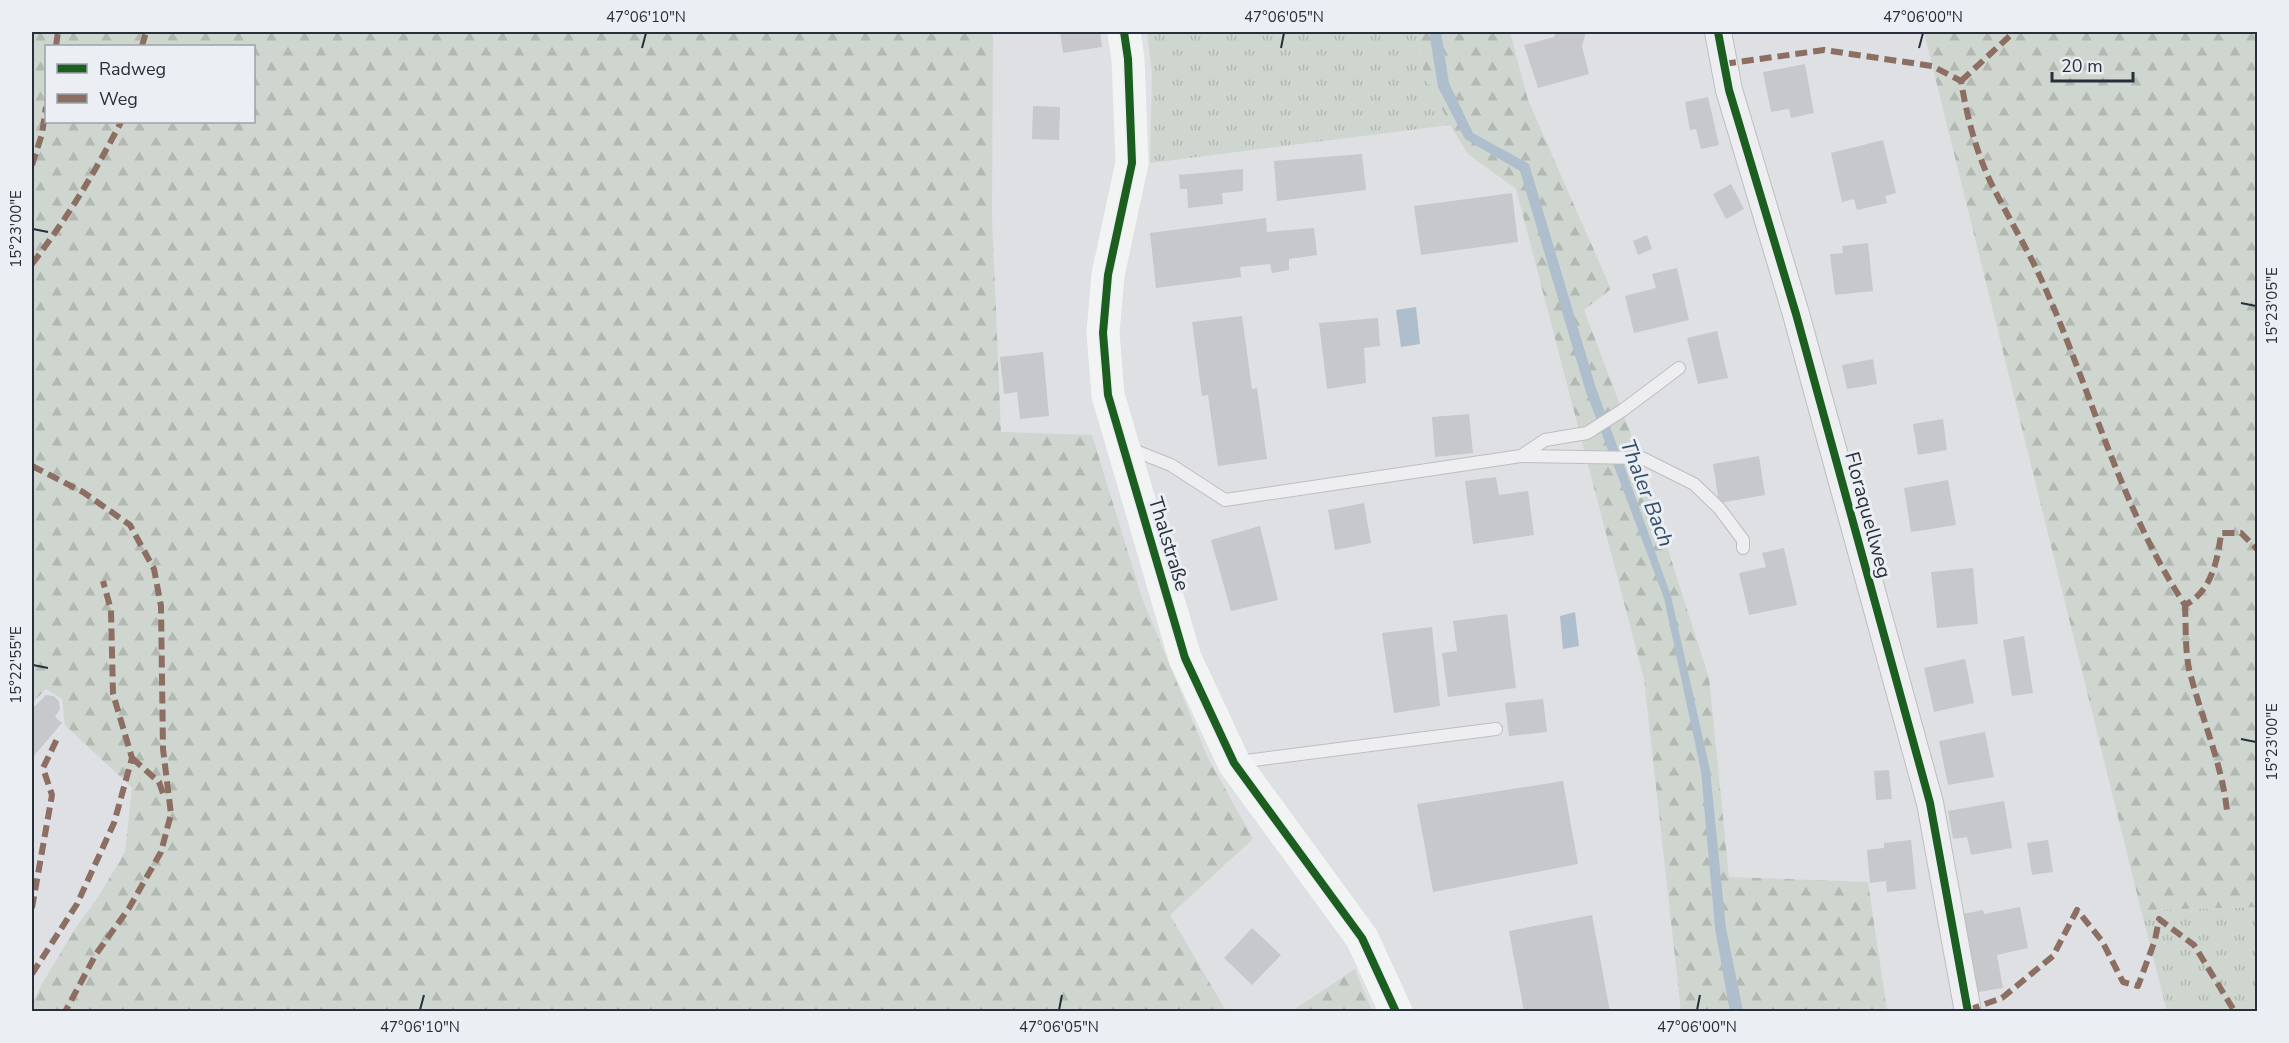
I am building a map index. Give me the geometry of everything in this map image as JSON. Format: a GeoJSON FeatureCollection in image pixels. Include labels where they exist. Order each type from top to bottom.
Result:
{"type":"FeatureCollection","features":[{"type":"Feature","properties":{"kind":"main road","name":"Thalstraße"},"geometry":{"type":"LineString","coordinates":[[1124,32],[1128,59],[1132,163],[1108,275],[1103,333],[1108,395],[1122,446],[1185,658],[1234,763],[1362,938],[1396,1011]]}},
{"type":"Feature","properties":{"kind":"street","name":"Floraquellweg"},"geometry":{"type":"LineString","coordinates":[[1719,32],[1729,90],[1797,314],[1930,803],[1968,1011]]}},
{"type":"Feature","properties":{"kind":"lane","name":"Thalstraße"},"geometry":{"type":"LineString","coordinates":[[1521,456],[1545,441],[1587,433],[1623,410],[1679,368]]}},
{"type":"Feature","properties":{"kind":"lane"},"geometry":{"type":"LineString","coordinates":[[1567,437],[1570,458]]}},
{"type":"Feature","properties":{"kind":"lane","name":"Thalstraße"},"geometry":{"type":"LineString","coordinates":[[1122,446],[1171,465],[1225,500],[1521,456],[1642,458],[1694,484],[1719,508],[1743,540],[1743,548]]}},
{"type":"Feature","properties":{"kind":"lane"},"geometry":{"type":"LineString","coordinates":[[1234,763],[1496,729]]}},
{"type":"Feature","properties":{"kind":"green space"},"geometry":{"type":"Polygon","coordinates":[[[32,32],[993,32],[992,216],[1001,432],[1092,435],[1142,598],[1208,758],[1253,839],[1170,915],[1226,1011],[32,1011],[32,1003],[42,984],[125,852],[132,788],[65,725],[62,699],[46,689],[32,703],[32,32]]]}},
{"type":"Feature","properties":{"kind":"green space"},"geometry":{"type":"Polygon","coordinates":[[[1147,32],[1416,32],[1424,73],[1450,125],[1150,163],[1152,73],[1147,32]]]}},
{"type":"Feature","properties":{"kind":"green space"},"geometry":{"type":"Polygon","coordinates":[[[1416,32],[1510,32],[1528,100],[1611,289],[1584,310],[1632,437],[1709,678],[1729,877],[1868,882],[1887,1011],[1681,1011],[1644,679],[1516,189],[1468,154],[1450,125],[1424,73],[1416,32]]]}},
{"type":"Feature","properties":{"kind":"green space"},"geometry":{"type":"Polygon","coordinates":[[[1924,32],[2257,32],[2257,907],[2141,910],[1924,32]]]}},
{"type":"Feature","properties":{"kind":"green space"},"geometry":{"type":"Polygon","coordinates":[[[2257,907],[2257,1011],[2167,1011],[2141,910],[2257,907]]]}},
{"type":"Feature","properties":{"kind":"green space"},"geometry":{"type":"Polygon","coordinates":[[[1355,969],[1372,1011],[1292,1011],[1355,969]]]}},
{"type":"Feature","properties":{"kind":"water"},"geometry":{"type":"Polygon","coordinates":[[[1429,32],[1441,32],[1449,83],[1473,133],[1529,164],[1595,385],[1671,596],[1710,770],[1726,928],[1743,1011],[1730,1011],[1728,1001],[1715,928],[1701,771],[1664,598],[1586,392],[1520,171],[1465,139],[1438,87],[1429,32]]]}},
{"type":"Feature","properties":{"kind":"water"},"geometry":{"type":"Polygon","coordinates":[[[1416,307],[1420,344],[1401,347],[1396,310],[1416,307]]]}},
{"type":"Feature","properties":{"kind":"water"},"geometry":{"type":"Polygon","coordinates":[[[1575,612],[1579,646],[1563,649],[1560,616],[1575,612]]]}},
{"type":"Feature","properties":{"kind":"building"},"geometry":{"type":"Polygon","coordinates":[[[1060,32],[1100,32],[1102,47],[1063,53],[1060,32]]]}},
{"type":"Feature","properties":{"kind":"building"},"geometry":{"type":"Polygon","coordinates":[[[1556,32],[1586,32],[1582,46],[1589,74],[1538,88],[1524,45],[1554,37],[1556,32]]]}},
{"type":"Feature","properties":{"kind":"building"},"geometry":{"type":"Polygon","coordinates":[[[1805,64],[1814,113],[1791,118],[1789,109],[1771,112],[1763,72],[1805,64]]]}},
{"type":"Feature","properties":{"kind":"building"},"geometry":{"type":"Polygon","coordinates":[[[1708,97],[1719,145],[1701,149],[1696,129],[1690,130],[1685,102],[1708,97]]]}},
{"type":"Feature","properties":{"kind":"building"},"geometry":{"type":"Polygon","coordinates":[[[1033,106],[1060,107],[1059,140],[1032,139],[1033,106]]]}},
{"type":"Feature","properties":{"kind":"building"},"geometry":{"type":"Polygon","coordinates":[[[1883,140],[1896,193],[1885,196],[1887,203],[1857,210],[1854,199],[1842,202],[1831,153],[1883,140]]]}},
{"type":"Feature","properties":{"kind":"building"},"geometry":{"type":"Polygon","coordinates":[[[1362,154],[1366,190],[1277,201],[1274,161],[1362,154]]]}},
{"type":"Feature","properties":{"kind":"building"},"geometry":{"type":"Polygon","coordinates":[[[1243,169],[1243,191],[1222,193],[1223,204],[1188,208],[1187,189],[1180,189],[1179,175],[1243,169]]]}},
{"type":"Feature","properties":{"kind":"building"},"geometry":{"type":"Polygon","coordinates":[[[1731,184],[1744,209],[1726,219],[1713,194],[1731,184]]]}},
{"type":"Feature","properties":{"kind":"building"},"geometry":{"type":"Polygon","coordinates":[[[1512,193],[1518,242],[1421,255],[1414,206],[1512,193]]]}},
{"type":"Feature","properties":{"kind":"building"},"geometry":{"type":"Polygon","coordinates":[[[1266,218],[1267,232],[1314,228],[1317,255],[1289,259],[1289,270],[1272,273],[1270,264],[1240,267],[1241,277],[1156,288],[1150,233],[1266,218]]]}},
{"type":"Feature","properties":{"kind":"building"},"geometry":{"type":"Polygon","coordinates":[[[1647,235],[1652,249],[1638,255],[1633,241],[1647,235]]]}},
{"type":"Feature","properties":{"kind":"building"},"geometry":{"type":"Polygon","coordinates":[[[1868,243],[1873,291],[1835,295],[1830,254],[1843,253],[1842,246],[1868,243]]]}},
{"type":"Feature","properties":{"kind":"building"},"geometry":{"type":"Polygon","coordinates":[[[1677,268],[1689,320],[1634,333],[1625,296],[1656,288],[1652,274],[1677,268]]]}},
{"type":"Feature","properties":{"kind":"building"},"geometry":{"type":"Polygon","coordinates":[[[1242,316],[1252,389],[1257,388],[1267,459],[1218,466],[1208,395],[1202,396],[1192,322],[1242,316]]]}},
{"type":"Feature","properties":{"kind":"building"},"geometry":{"type":"Polygon","coordinates":[[[1378,318],[1380,346],[1364,348],[1366,383],[1327,389],[1319,323],[1378,318]]]}},
{"type":"Feature","properties":{"kind":"building"},"geometry":{"type":"Polygon","coordinates":[[[1717,331],[1728,378],[1698,384],[1687,338],[1717,331]]]}},
{"type":"Feature","properties":{"kind":"building"},"geometry":{"type":"Polygon","coordinates":[[[1043,352],[1049,416],[1020,419],[1017,392],[1004,394],[1000,357],[1043,352]]]}},
{"type":"Feature","properties":{"kind":"building"},"geometry":{"type":"Polygon","coordinates":[[[1873,359],[1877,384],[1847,389],[1842,365],[1873,359]]]}},
{"type":"Feature","properties":{"kind":"building"},"geometry":{"type":"Polygon","coordinates":[[[1469,414],[1473,453],[1435,457],[1432,417],[1469,414]]]}},
{"type":"Feature","properties":{"kind":"building"},"geometry":{"type":"Polygon","coordinates":[[[1943,419],[1947,450],[1918,455],[1913,424],[1943,419]]]}},
{"type":"Feature","properties":{"kind":"building"},"geometry":{"type":"Polygon","coordinates":[[[1759,456],[1765,495],[1719,503],[1713,464],[1759,456]]]}},
{"type":"Feature","properties":{"kind":"building"},"geometry":{"type":"Polygon","coordinates":[[[1496,477],[1499,495],[1528,491],[1534,535],[1473,544],[1465,481],[1496,477]]]}},
{"type":"Feature","properties":{"kind":"building"},"geometry":{"type":"Polygon","coordinates":[[[1948,480],[1956,525],[1911,532],[1904,488],[1948,480]]]}},
{"type":"Feature","properties":{"kind":"building"},"geometry":{"type":"Polygon","coordinates":[[[1364,503],[1371,543],[1335,550],[1328,510],[1364,503]]]}},
{"type":"Feature","properties":{"kind":"building"},"geometry":{"type":"Polygon","coordinates":[[[1260,526],[1278,600],[1231,611],[1211,540],[1260,526]]]}},
{"type":"Feature","properties":{"kind":"building"},"geometry":{"type":"Polygon","coordinates":[[[1784,548],[1797,605],[1749,615],[1739,573],[1766,567],[1762,553],[1784,548]]]}},
{"type":"Feature","properties":{"kind":"building"},"geometry":{"type":"Polygon","coordinates":[[[1973,568],[1978,624],[1937,628],[1931,572],[1973,568]]]}},
{"type":"Feature","properties":{"kind":"building"},"geometry":{"type":"Polygon","coordinates":[[[1507,614],[1516,688],[1448,697],[1442,653],[1457,651],[1453,621],[1507,614]]]}},
{"type":"Feature","properties":{"kind":"building"},"geometry":{"type":"Polygon","coordinates":[[[1432,627],[1440,706],[1394,713],[1382,633],[1432,627]]]}},
{"type":"Feature","properties":{"kind":"building"},"geometry":{"type":"Polygon","coordinates":[[[2024,636],[2033,693],[2012,696],[2003,640],[2024,636]]]}},
{"type":"Feature","properties":{"kind":"building"},"geometry":{"type":"Polygon","coordinates":[[[1965,659],[1974,703],[1934,712],[1924,668],[1965,659]]]}},
{"type":"Feature","properties":{"kind":"building"},"geometry":{"type":"Polygon","coordinates":[[[46,695],[54,696],[59,701],[60,709],[55,717],[62,723],[32,758],[32,709],[46,695]]]}},
{"type":"Feature","properties":{"kind":"building"},"geometry":{"type":"Polygon","coordinates":[[[1543,699],[1547,732],[1509,736],[1505,703],[1543,699]]]}},
{"type":"Feature","properties":{"kind":"building"},"geometry":{"type":"Polygon","coordinates":[[[1985,732],[1994,777],[1948,785],[1939,741],[1985,732]]]}},
{"type":"Feature","properties":{"kind":"building"},"geometry":{"type":"Polygon","coordinates":[[[1889,770],[1892,799],[1876,800],[1874,771],[1889,770]]]}},
{"type":"Feature","properties":{"kind":"building"},"geometry":{"type":"Polygon","coordinates":[[[1563,781],[1578,864],[1433,892],[1417,804],[1563,781]]]}},
{"type":"Feature","properties":{"kind":"building"},"geometry":{"type":"Polygon","coordinates":[[[2004,801],[2012,848],[1971,855],[1967,837],[1953,839],[1948,811],[2004,801]]]}},
{"type":"Feature","properties":{"kind":"building"},"geometry":{"type":"Polygon","coordinates":[[[1911,840],[1916,889],[1887,892],[1886,881],[1870,883],[1867,850],[1884,848],[1884,843],[1911,840]]]}},
{"type":"Feature","properties":{"kind":"building"},"geometry":{"type":"Polygon","coordinates":[[[2048,840],[2053,872],[2032,875],[2027,843],[2048,840]]]}},
{"type":"Feature","properties":{"kind":"building"},"geometry":{"type":"Polygon","coordinates":[[[2020,907],[2028,948],[1997,955],[2003,988],[1973,993],[1958,915],[1983,910],[1984,914],[2020,907]]]}},
{"type":"Feature","properties":{"kind":"building"},"geometry":{"type":"Polygon","coordinates":[[[1592,915],[1610,1012],[1524,1012],[1509,931],[1592,915]]]}},
{"type":"Feature","properties":{"kind":"building"},"geometry":{"type":"Polygon","coordinates":[[[1252,928],[1281,955],[1252,985],[1224,958],[1252,928]]]}},
{"type":"Feature","properties":{"kind":"marked path"},"geometry":{"type":"LineString","coordinates":[[56,45],[58,32]]}},
{"type":"Feature","properties":{"kind":"marked path"},"geometry":{"type":"LineString","coordinates":[[142,45],[146,32]]}},
{"type":"Feature","properties":{"kind":"marked path"},"geometry":{"type":"LineString","coordinates":[[1961,81],[2014,32]]}},
{"type":"Feature","properties":{"kind":"marked path"},"geometry":{"type":"LineString","coordinates":[[1724,64],[1824,50],[1932,66],[1961,81],[1973,134],[1986,173],[2042,281],[2107,446],[2142,527],[2185,605],[2194,599],[2207,584],[2218,554],[2221,533],[2241,533],[2258,550]]}},
{"type":"Feature","properties":{"kind":"marked path"},"geometry":{"type":"LineString","coordinates":[[32,165],[42,134],[45,114]]}},
{"type":"Feature","properties":{"kind":"marked path"},"geometry":{"type":"LineString","coordinates":[[32,264],[80,195],[120,123]]}},
{"type":"Feature","properties":{"kind":"marked path"},"geometry":{"type":"LineString","coordinates":[[32,466],[83,492],[130,525],[154,569],[161,606],[163,749],[171,814],[161,852],[129,908],[96,954],[65,1012]]}},
{"type":"Feature","properties":{"kind":"marked path"},"geometry":{"type":"LineString","coordinates":[[32,974],[77,904],[114,823],[132,758],[113,694],[111,610],[103,581]]}},
{"type":"Feature","properties":{"kind":"marked path"},"geometry":{"type":"LineString","coordinates":[[2185,605],[2189,669],[2221,775],[2227,811]]}},
{"type":"Feature","properties":{"kind":"marked path"},"geometry":{"type":"LineString","coordinates":[[32,908],[52,795],[43,768],[57,739]]}},
{"type":"Feature","properties":{"kind":"marked path"},"geometry":{"type":"LineString","coordinates":[[132,758],[159,782],[164,796]]}},
{"type":"Feature","properties":{"kind":"marked path"},"geometry":{"type":"LineString","coordinates":[[1968,1010],[2002,998],[2053,956],[2077,910],[2102,941],[2123,982],[2138,986],[2155,940],[2159,919],[2194,945],[2235,1012]]}},
{"type":"Feature","properties":{"kind":"cycle path"},"geometry":{"type":"LineString","coordinates":[[1124,32],[1128,59],[1132,163],[1108,275],[1103,333],[1108,395],[1185,658],[1234,763],[1362,938],[1396,1012]]}},
{"type":"Feature","properties":{"kind":"cycle path"},"geometry":{"type":"LineString","coordinates":[[1718,32],[1729,90],[1796,314],[1930,803],[1968,1012]]}},
{"type":"Feature","properties":{"kind":"water label","name":"Thaler Bach"},"geometry":{"type":"Point","coordinates":[1647,493]}}]}
